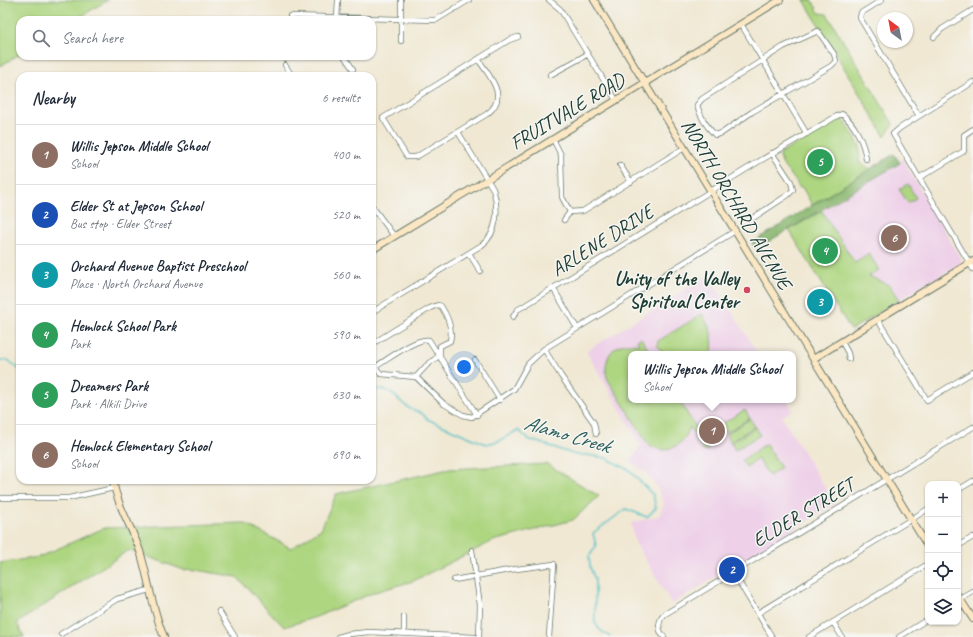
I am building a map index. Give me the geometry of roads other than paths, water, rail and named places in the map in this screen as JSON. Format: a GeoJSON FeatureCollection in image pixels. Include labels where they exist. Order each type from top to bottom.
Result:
{"type":"FeatureCollection","features":[{"type":"Feature","properties":{"kind":"street"},"geometry":{"type":"LineString","coordinates":[[337,16],[338,0]]}},
{"type":"Feature","properties":{"kind":"street"},"geometry":{"type":"LineString","coordinates":[[401,0],[401,41]]}},
{"type":"Feature","properties":{"kind":"street"},"geometry":{"type":"LineString","coordinates":[[376,20],[436,20],[469,0]]}},
{"type":"Feature","properties":{"kind":"street"},"geometry":{"type":"LineString","coordinates":[[548,0],[560,9],[616,100]]}},
{"type":"Feature","properties":{"kind":"street","name":"NORTH ORCHARD AVENUE"},"geometry":{"type":"LineString","coordinates":[[594,0],[925,542]]}},
{"type":"Feature","properties":{"kind":"street","name":"FRUITVALE ROAD"},"geometry":{"type":"LineString","coordinates":[[376,247],[780,0]]}},
{"type":"Feature","properties":{"kind":"street"},"geometry":{"type":"LineString","coordinates":[[882,0],[861,13],[860,18],[919,116]]}},
{"type":"Feature","properties":{"kind":"street"},"geometry":{"type":"LineString","coordinates":[[934,37],[942,29],[973,10]]}},
{"type":"Feature","properties":{"kind":"street"},"geometry":{"type":"LineString","coordinates":[[741,24],[807,134]]}},
{"type":"Feature","properties":{"kind":"street"},"geometry":{"type":"LineString","coordinates":[[818,31],[830,48],[836,61],[831,66],[783,93],[722,133],[715,134],[702,118],[697,105],[702,99],[762,60],[784,47],[818,31]]}},
{"type":"Feature","properties":{"kind":"street"},"geometry":{"type":"LineString","coordinates":[[478,59],[496,88],[498,100],[490,111],[458,132],[416,157],[409,158],[404,154],[383,118],[478,59],[509,40],[518,37]]}},
{"type":"Feature","properties":{"kind":"street"},"geometry":{"type":"LineString","coordinates":[[550,75],[588,54]]}},
{"type":"Feature","properties":{"kind":"street"},"geometry":{"type":"LineString","coordinates":[[347,60],[353,70]]}},
{"type":"Feature","properties":{"kind":"street"},"geometry":{"type":"LineString","coordinates":[[285,65],[289,72]]}},
{"type":"Feature","properties":{"kind":"street"},"geometry":{"type":"LineString","coordinates":[[813,359],[972,265],[893,134],[973,82]]}},
{"type":"Feature","properties":{"kind":"street","name":"ARLENE DRIVE"},"geometry":{"type":"LineString","coordinates":[[513,317],[516,310],[772,153],[837,116],[842,114],[848,119],[865,146],[866,159]]}},
{"type":"Feature","properties":{"kind":"street"},"geometry":{"type":"LineString","coordinates":[[919,178],[964,151],[964,135],[973,129]]}},
{"type":"Feature","properties":{"kind":"street"},"geometry":{"type":"LineString","coordinates":[[376,310],[469,253],[487,241],[494,231],[496,198],[487,179],[458,132]]}},
{"type":"Feature","properties":{"kind":"street"},"geometry":{"type":"LineString","coordinates":[[553,139],[561,155],[562,197],[570,212]]}},
{"type":"Feature","properties":{"kind":"street"},"geometry":{"type":"LineString","coordinates":[[564,220],[570,212],[583,211],[684,148]]}},
{"type":"Feature","properties":{"kind":"street"},"geometry":{"type":"LineString","coordinates":[[753,218],[793,190],[791,182],[772,153]]}},
{"type":"Feature","properties":{"kind":"street"},"geometry":{"type":"LineString","coordinates":[[620,165],[631,182]]}},
{"type":"Feature","properties":{"kind":"street"},"geometry":{"type":"LineString","coordinates":[[376,211],[394,236]]}},
{"type":"Feature","properties":{"kind":"street"},"geometry":{"type":"LineString","coordinates":[[477,415],[429,340],[425,339],[376,367],[381,374],[416,377],[444,404],[463,415],[472,417],[477,415],[500,400],[514,389],[528,364],[544,349],[735,231]]}},
{"type":"Feature","properties":{"kind":"street"},"geometry":{"type":"LineString","coordinates":[[469,253],[480,271]]}},
{"type":"Feature","properties":{"kind":"street"},"geometry":{"type":"LineString","coordinates":[[553,288],[577,328]]}},
{"type":"Feature","properties":{"kind":"street"},"geometry":{"type":"LineString","coordinates":[[376,342],[430,308],[438,305],[445,312],[452,334],[450,341],[440,346],[440,355]]}},
{"type":"Feature","properties":{"kind":"street"},"geometry":{"type":"LineString","coordinates":[[878,320],[927,400],[973,372]]}},
{"type":"Feature","properties":{"kind":"street"},"geometry":{"type":"LineString","coordinates":[[842,342],[848,353],[849,359]]}},
{"type":"Feature","properties":{"kind":"street"},"geometry":{"type":"LineString","coordinates":[[544,349],[594,423],[596,434]]}},
{"type":"Feature","properties":{"kind":"street"},"geometry":{"type":"LineString","coordinates":[[416,377],[426,366],[440,355]]}},
{"type":"Feature","properties":{"kind":"street"},"geometry":{"type":"LineString","coordinates":[[475,360],[500,400]]}},
{"type":"Feature","properties":{"kind":"street","name":"ELDER STREET"},"geometry":{"type":"LineString","coordinates":[[664,637],[659,630],[660,621],[664,615],[973,427]]}},
{"type":"Feature","properties":{"kind":"street"},"geometry":{"type":"LineString","coordinates":[[961,488],[973,481]]}},
{"type":"Feature","properties":{"kind":"street"},"geometry":{"type":"LineString","coordinates":[[113,484],[141,553],[149,590],[164,637]]}},
{"type":"Feature","properties":{"kind":"street"},"geometry":{"type":"LineString","coordinates":[[0,498],[68,498],[114,488]]}},
{"type":"Feature","properties":{"kind":"street"},"geometry":{"type":"LineString","coordinates":[[758,613],[925,511]]}},
{"type":"Feature","properties":{"kind":"street"},"geometry":{"type":"LineString","coordinates":[[961,544],[973,537]]}},
{"type":"Feature","properties":{"kind":"street"},"geometry":{"type":"LineString","coordinates":[[472,550],[480,605],[479,637]]}},
{"type":"Feature","properties":{"kind":"street"},"geometry":{"type":"LineString","coordinates":[[454,580],[554,564],[549,637]]}},
{"type":"Feature","properties":{"kind":"street"},"geometry":{"type":"LineString","coordinates":[[809,637],[925,566]]}},
{"type":"Feature","properties":{"kind":"street"},"geometry":{"type":"LineString","coordinates":[[733,572],[772,637]]}},
{"type":"Feature","properties":{"kind":"street"},"geometry":{"type":"LineString","coordinates":[[61,634],[117,600],[149,590]]}},
{"type":"Feature","properties":{"kind":"street"},"geometry":{"type":"LineString","coordinates":[[961,598],[973,592]]}},
{"type":"Feature","properties":{"kind":"street"},"geometry":{"type":"LineString","coordinates":[[961,602],[973,619]]}},
{"type":"Feature","properties":{"kind":"street"},"geometry":{"type":"LineString","coordinates":[[219,611],[235,637]]}},
{"type":"Feature","properties":{"kind":"street"},"geometry":{"type":"LineString","coordinates":[[404,617],[404,634]]}},
{"type":"Feature","properties":{"kind":"street"},"geometry":{"type":"LineString","coordinates":[[899,637],[925,621]]}},
{"type":"Feature","properties":{"kind":"street"},"geometry":{"type":"LineString","coordinates":[[833,622],[842,637]]}},
{"type":"Feature","properties":{"kind":"street"},"geometry":{"type":"LineString","coordinates":[[338,637],[356,633],[475,637]]}},
{"type":"Feature","properties":{"kind":"waterway","name":"Alamo Creek"},"geometry":{"type":"LineString","coordinates":[[0,360],[8,360],[16,367]]}},
{"type":"Feature","properties":{"kind":"waterway","name":"Alamo Creek"},"geometry":{"type":"LineString","coordinates":[[376,389],[385,390],[393,394],[404,404],[420,412],[427,419],[486,444],[499,441],[518,430],[528,439],[576,455],[606,458],[629,470],[653,495],[656,508],[647,517],[626,509],[593,533],[596,546],[589,557],[590,567],[595,580],[595,623],[600,630],[610,637]]}},
{"type":"Feature","properties":{"kind":"place","name":"Dreamers Park"},"geometry":{"type":"Point","coordinates":[820,162]}},
{"type":"Feature","properties":{"kind":"place","name":"Hemlock Elementary School"},"geometry":{"type":"Point","coordinates":[894,238]}},
{"type":"Feature","properties":{"kind":"place","name":"Hemlock School Park"},"geometry":{"type":"Point","coordinates":[825,251]}},
{"type":"Feature","properties":{"kind":"place","name":"Unity of the Valley Spiritual Center"},"geometry":{"type":"Point","coordinates":[747,290]}},
{"type":"Feature","properties":{"kind":"place","name":"Orchard Avenue Baptist Preschool"},"geometry":{"type":"Point","coordinates":[820,302]}},
{"type":"Feature","properties":{"kind":"place","name":"Willis Jepson Middle School"},"geometry":{"type":"Point","coordinates":[712,431]}},
{"type":"Feature","properties":{"kind":"place","name":"Elder St at Jepson School"},"geometry":{"type":"Point","coordinates":[732,570]}}]}
